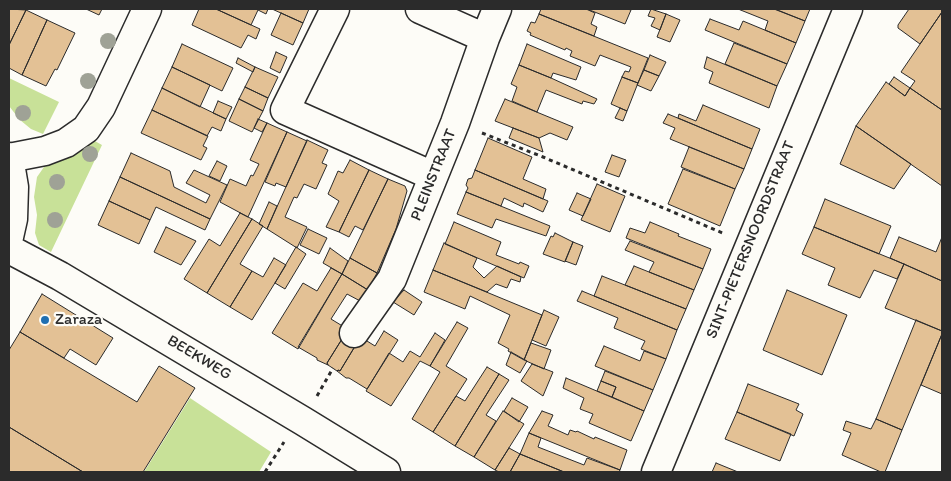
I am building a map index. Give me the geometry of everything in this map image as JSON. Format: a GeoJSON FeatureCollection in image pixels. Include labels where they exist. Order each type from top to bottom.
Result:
{"type":"FeatureCollection","features":[{"type":"Feature","properties":{"kind":"street"},"geometry":{"type":"LineString","coordinates":[[9,237],[14,219],[14,187],[9,158],[45,151],[66,143],[86,129],[102,107],[147,9]]}},
{"type":"Feature","properties":{"kind":"street"},"geometry":{"type":"LineString","coordinates":[[335,9],[285,110],[433,176]]}},
{"type":"Feature","properties":{"kind":"street"},"geometry":{"type":"LineString","coordinates":[[420,9],[485,38]]}},
{"type":"Feature","properties":{"kind":"street","name":"PLEINSTRAAT"},"geometry":{"type":"LineString","coordinates":[[354,333],[392,279],[455,123],[497,9]]}},
{"type":"Feature","properties":{"kind":"street","name":"SINT-PIETERSNOORDSTRAAT"},"geometry":{"type":"LineString","coordinates":[[656,472],[848,9]]}},
{"type":"Feature","properties":{"kind":"street","name":"BEEKWEG"},"geometry":{"type":"LineString","coordinates":[[9,249],[60,276],[386,472]]}},
{"type":"Feature","properties":{"kind":"path"},"geometry":{"type":"LineString","coordinates":[[455,123],[543,157],[749,244]]}},
{"type":"Feature","properties":{"kind":"path"},"geometry":{"type":"LineString","coordinates":[[265,472],[299,418]]}},
{"type":"Feature","properties":{"kind":"green space"},"geometry":{"type":"Polygon","coordinates":[[[9,78],[59,102],[43,134],[31,129],[20,120],[9,106],[9,78]]]}},
{"type":"Feature","properties":{"kind":"green space"},"geometry":{"type":"Polygon","coordinates":[[[93,140],[102,145],[51,252],[39,245],[35,233],[37,215],[34,197],[37,177],[44,167],[80,151],[93,140]]]}},
{"type":"Feature","properties":{"kind":"green space"},"geometry":{"type":"Polygon","coordinates":[[[190,398],[271,452],[259,472],[144,472],[190,398]]]}},
{"type":"Feature","properties":{"kind":"building"},"geometry":{"type":"Polygon","coordinates":[[[9,9],[26,10],[9,45],[9,9]]]}},
{"type":"Feature","properties":{"kind":"building"},"geometry":{"type":"Polygon","coordinates":[[[86,9],[102,9],[99,15],[86,9]]]}},
{"type":"Feature","properties":{"kind":"building"},"geometry":{"type":"Polygon","coordinates":[[[199,9],[216,9],[260,29],[256,39],[248,35],[241,48],[192,25],[199,9]]]}},
{"type":"Feature","properties":{"kind":"building"},"geometry":{"type":"Polygon","coordinates":[[[216,9],[268,9],[266,14],[258,10],[251,25],[216,9]]]}},
{"type":"Feature","properties":{"kind":"building"},"geometry":{"type":"Polygon","coordinates":[[[272,9],[309,9],[303,23],[272,9]]]}},
{"type":"Feature","properties":{"kind":"building"},"geometry":{"type":"Polygon","coordinates":[[[541,9],[586,9],[595,13],[591,24],[597,27],[594,36],[539,14],[541,9]]]}},
{"type":"Feature","properties":{"kind":"building"},"geometry":{"type":"Polygon","coordinates":[[[587,9],[627,9],[631,10],[625,24],[587,9]]]}},
{"type":"Feature","properties":{"kind":"building"},"geometry":{"type":"Polygon","coordinates":[[[651,9],[666,14],[660,30],[651,26],[655,18],[648,16],[651,9]]]}},
{"type":"Feature","properties":{"kind":"building"},"geometry":{"type":"Polygon","coordinates":[[[738,9],[774,9],[805,21],[796,43],[765,30],[768,21],[738,9]]]}},
{"type":"Feature","properties":{"kind":"building"},"geometry":{"type":"Polygon","coordinates":[[[775,9],[810,9],[805,21],[775,9]]]}},
{"type":"Feature","properties":{"kind":"building"},"geometry":{"type":"Polygon","coordinates":[[[909,9],[942,9],[942,12],[920,44],[898,28],[898,25],[909,9]]]}},
{"type":"Feature","properties":{"kind":"building"},"geometry":{"type":"Polygon","coordinates":[[[26,10],[47,20],[22,75],[9,68],[9,45],[26,10]]]}},
{"type":"Feature","properties":{"kind":"building"},"geometry":{"type":"Polygon","coordinates":[[[942,12],[942,110],[910,88],[915,81],[901,72],[942,12]]]}},
{"type":"Feature","properties":{"kind":"building"},"geometry":{"type":"Polygon","coordinates":[[[281,13],[303,23],[293,45],[271,35],[281,13]]]}},
{"type":"Feature","properties":{"kind":"building"},"geometry":{"type":"Polygon","coordinates":[[[539,14],[648,58],[638,83],[622,77],[625,71],[629,72],[631,67],[600,55],[595,66],[570,56],[572,51],[566,48],[565,50],[530,35],[531,33],[527,31],[531,22],[535,23],[539,14]]]}},
{"type":"Feature","properties":{"kind":"building"},"geometry":{"type":"Polygon","coordinates":[[[666,14],[680,20],[670,42],[657,37],[666,14]]]}},
{"type":"Feature","properties":{"kind":"building"},"geometry":{"type":"Polygon","coordinates":[[[710,19],[739,30],[743,21],[796,43],[787,64],[705,30],[710,19]]]}},
{"type":"Feature","properties":{"kind":"building"},"geometry":{"type":"Polygon","coordinates":[[[47,20],[75,33],[57,70],[55,69],[46,86],[22,75],[47,20]]]}},
{"type":"Feature","properties":{"kind":"building"},"geometry":{"type":"Polygon","coordinates":[[[734,43],[787,64],[777,86],[725,64],[734,43]]]}},
{"type":"Feature","properties":{"kind":"building"},"geometry":{"type":"Polygon","coordinates":[[[182,44],[233,68],[222,91],[172,67],[182,44]]]}},
{"type":"Feature","properties":{"kind":"building"},"geometry":{"type":"Polygon","coordinates":[[[527,44],[581,67],[576,80],[553,73],[551,78],[519,65],[527,44]]]}},
{"type":"Feature","properties":{"kind":"building"},"geometry":{"type":"Polygon","coordinates":[[[276,52],[287,57],[280,73],[270,68],[276,52]]]}},
{"type":"Feature","properties":{"kind":"building"},"geometry":{"type":"Polygon","coordinates":[[[650,55],[666,62],[659,76],[644,70],[650,55]]]}},
{"type":"Feature","properties":{"kind":"building"},"geometry":{"type":"Polygon","coordinates":[[[707,57],[777,86],[769,108],[709,83],[713,72],[704,68],[707,57]]]}},
{"type":"Feature","properties":{"kind":"building"},"geometry":{"type":"Polygon","coordinates":[[[238,58],[255,67],[253,72],[236,63],[238,58]]]}},
{"type":"Feature","properties":{"kind":"building"},"geometry":{"type":"Polygon","coordinates":[[[519,65],[597,99],[594,104],[583,101],[582,104],[546,90],[537,112],[512,101],[517,87],[511,84],[519,65]]]}},
{"type":"Feature","properties":{"kind":"building"},"geometry":{"type":"Polygon","coordinates":[[[172,67],[210,85],[200,107],[162,88],[172,67]]]}},
{"type":"Feature","properties":{"kind":"building"},"geometry":{"type":"Polygon","coordinates":[[[255,67],[278,77],[268,98],[245,87],[255,67]]]}},
{"type":"Feature","properties":{"kind":"building"},"geometry":{"type":"Polygon","coordinates":[[[644,70],[659,76],[651,91],[637,85],[644,70]]]}},
{"type":"Feature","properties":{"kind":"building"},"geometry":{"type":"Polygon","coordinates":[[[622,77],[638,83],[627,111],[611,104],[622,77]]]}},
{"type":"Feature","properties":{"kind":"building"},"geometry":{"type":"Polygon","coordinates":[[[894,77],[910,88],[905,96],[889,84],[894,77]]]}},
{"type":"Feature","properties":{"kind":"building"},"geometry":{"type":"Polygon","coordinates":[[[886,82],[905,96],[910,88],[942,110],[942,186],[856,126],[886,82]]]}},
{"type":"Feature","properties":{"kind":"building"},"geometry":{"type":"Polygon","coordinates":[[[245,87],[268,98],[263,111],[239,99],[245,87]]]}},
{"type":"Feature","properties":{"kind":"building"},"geometry":{"type":"Polygon","coordinates":[[[162,88],[226,119],[221,131],[212,127],[207,136],[152,110],[162,88]]]}},
{"type":"Feature","properties":{"kind":"building"},"geometry":{"type":"Polygon","coordinates":[[[239,99],[263,111],[252,132],[229,121],[239,99]]]}},
{"type":"Feature","properties":{"kind":"building"},"geometry":{"type":"Polygon","coordinates":[[[505,99],[573,127],[567,140],[550,133],[539,138],[495,121],[505,99]]]}},
{"type":"Feature","properties":{"kind":"building"},"geometry":{"type":"Polygon","coordinates":[[[218,101],[232,107],[226,119],[213,113],[218,101]]]}},
{"type":"Feature","properties":{"kind":"building"},"geometry":{"type":"Polygon","coordinates":[[[703,105],[760,129],[752,149],[678,118],[679,114],[696,121],[703,105]]]}},
{"type":"Feature","properties":{"kind":"building"},"geometry":{"type":"Polygon","coordinates":[[[620,108],[627,111],[623,121],[615,118],[620,108]]]}},
{"type":"Feature","properties":{"kind":"building"},"geometry":{"type":"Polygon","coordinates":[[[152,110],[208,136],[203,146],[207,148],[201,160],[141,133],[152,110]]]}},
{"type":"Feature","properties":{"kind":"building"},"geometry":{"type":"Polygon","coordinates":[[[668,114],[752,149],[744,169],[670,139],[675,128],[663,123],[668,114]]]}},
{"type":"Feature","properties":{"kind":"building"},"geometry":{"type":"Polygon","coordinates":[[[258,119],[267,123],[262,132],[254,128],[258,119]]]}},
{"type":"Feature","properties":{"kind":"building"},"geometry":{"type":"Polygon","coordinates":[[[267,123],[287,132],[248,217],[220,202],[230,179],[246,186],[251,175],[253,176],[259,164],[250,160],[267,123]]]}},
{"type":"Feature","properties":{"kind":"building"},"geometry":{"type":"Polygon","coordinates":[[[856,126],[911,164],[894,189],[840,164],[856,126]]]}},
{"type":"Feature","properties":{"kind":"building"},"geometry":{"type":"Polygon","coordinates":[[[513,128],[539,138],[543,152],[509,138],[513,128]]]}},
{"type":"Feature","properties":{"kind":"building"},"geometry":{"type":"Polygon","coordinates":[[[287,132],[307,141],[286,187],[276,183],[275,186],[265,182],[287,132]]]}},
{"type":"Feature","properties":{"kind":"building"},"geometry":{"type":"Polygon","coordinates":[[[488,138],[532,157],[523,179],[546,189],[543,199],[475,170],[488,138]]]}},
{"type":"Feature","properties":{"kind":"building"},"geometry":{"type":"Polygon","coordinates":[[[307,140],[328,150],[322,163],[327,165],[316,189],[304,184],[297,198],[294,197],[285,217],[307,227],[297,248],[267,229],[307,140]]]}},
{"type":"Feature","properties":{"kind":"building"},"geometry":{"type":"Polygon","coordinates":[[[689,147],[744,169],[735,189],[681,167],[689,147]]]}},
{"type":"Feature","properties":{"kind":"building"},"geometry":{"type":"Polygon","coordinates":[[[131,153],[170,171],[174,187],[206,203],[210,195],[186,183],[194,170],[227,185],[210,219],[120,177],[131,153]]]}},
{"type":"Feature","properties":{"kind":"building"},"geometry":{"type":"Polygon","coordinates":[[[612,155],[626,160],[619,177],[605,172],[612,155]]]}},
{"type":"Feature","properties":{"kind":"building"},"geometry":{"type":"Polygon","coordinates":[[[350,160],[369,170],[339,232],[326,227],[339,201],[328,194],[338,171],[343,173],[350,160]]]}},
{"type":"Feature","properties":{"kind":"building"},"geometry":{"type":"Polygon","coordinates":[[[217,161],[227,166],[220,181],[209,176],[217,161]]]}},
{"type":"Feature","properties":{"kind":"building"},"geometry":{"type":"Polygon","coordinates":[[[683,169],[735,189],[720,226],[668,204],[683,169]]]}},
{"type":"Feature","properties":{"kind":"building"},"geometry":{"type":"Polygon","coordinates":[[[369,170],[388,179],[363,230],[355,226],[349,237],[339,232],[369,170]]]}},
{"type":"Feature","properties":{"kind":"building"},"geometry":{"type":"Polygon","coordinates":[[[475,170],[548,201],[543,212],[524,203],[523,207],[504,198],[501,206],[466,192],[468,179],[472,178],[475,170]]]}},
{"type":"Feature","properties":{"kind":"building"},"geometry":{"type":"Polygon","coordinates":[[[120,177],[210,219],[205,230],[156,207],[150,220],[109,201],[120,177]]]}},
{"type":"Feature","properties":{"kind":"building"},"geometry":{"type":"Polygon","coordinates":[[[388,179],[405,186],[407,191],[396,229],[377,273],[350,258],[388,179]]]}},
{"type":"Feature","properties":{"kind":"building"},"geometry":{"type":"Polygon","coordinates":[[[597,184],[625,196],[610,232],[581,220],[597,184]]]}},
{"type":"Feature","properties":{"kind":"building"},"geometry":{"type":"Polygon","coordinates":[[[466,192],[550,226],[546,236],[496,219],[492,228],[457,214],[466,192]]]}},
{"type":"Feature","properties":{"kind":"building"},"geometry":{"type":"Polygon","coordinates":[[[577,193],[591,199],[583,216],[569,210],[577,193]]]}},
{"type":"Feature","properties":{"kind":"building"},"geometry":{"type":"Polygon","coordinates":[[[825,199],[891,226],[879,254],[814,227],[825,199]]]}},
{"type":"Feature","properties":{"kind":"building"},"geometry":{"type":"Polygon","coordinates":[[[109,201],[150,220],[139,244],[98,225],[109,201]]]}},
{"type":"Feature","properties":{"kind":"building"},"geometry":{"type":"Polygon","coordinates":[[[269,202],[277,206],[267,229],[259,224],[269,202]]]}},
{"type":"Feature","properties":{"kind":"building"},"geometry":{"type":"Polygon","coordinates":[[[240,213],[252,219],[207,293],[184,279],[209,239],[220,246],[240,213]]]}},
{"type":"Feature","properties":{"kind":"building"},"geometry":{"type":"Polygon","coordinates":[[[252,219],[263,226],[240,264],[252,271],[230,307],[207,293],[252,219]]]}},
{"type":"Feature","properties":{"kind":"building"},"geometry":{"type":"Polygon","coordinates":[[[454,222],[501,242],[496,255],[529,266],[524,278],[445,244],[454,222]]]}},
{"type":"Feature","properties":{"kind":"building"},"geometry":{"type":"Polygon","coordinates":[[[650,222],[711,249],[703,269],[626,238],[630,228],[645,233],[650,222]]]}},
{"type":"Feature","properties":{"kind":"building"},"geometry":{"type":"Polygon","coordinates":[[[166,227],[196,241],[181,265],[154,252],[166,227]]]}},
{"type":"Feature","properties":{"kind":"building"},"geometry":{"type":"Polygon","coordinates":[[[814,227],[904,264],[897,279],[874,270],[860,298],[828,285],[835,268],[802,254],[814,227]]]}},
{"type":"Feature","properties":{"kind":"building"},"geometry":{"type":"Polygon","coordinates":[[[308,229],[327,238],[319,254],[300,245],[308,229]]]}},
{"type":"Feature","properties":{"kind":"building"},"geometry":{"type":"Polygon","coordinates":[[[555,233],[573,242],[565,262],[543,254],[551,236],[553,237],[555,233]]]}},
{"type":"Feature","properties":{"kind":"building"},"geometry":{"type":"Polygon","coordinates":[[[899,237],[936,252],[942,237],[942,281],[890,258],[899,237]]]}},
{"type":"Feature","properties":{"kind":"building"},"geometry":{"type":"Polygon","coordinates":[[[630,241],[703,269],[694,290],[649,272],[654,262],[625,250],[630,241]]]}},
{"type":"Feature","properties":{"kind":"building"},"geometry":{"type":"Polygon","coordinates":[[[573,242],[583,246],[576,265],[565,261],[573,242]]]}},
{"type":"Feature","properties":{"kind":"building"},"geometry":{"type":"Polygon","coordinates":[[[444,243],[477,258],[473,267],[484,278],[497,266],[521,277],[520,282],[511,279],[507,288],[496,284],[487,292],[433,270],[444,243]]]}},
{"type":"Feature","properties":{"kind":"building"},"geometry":{"type":"Polygon","coordinates":[[[296,247],[306,254],[285,289],[275,283],[296,247]]]}},
{"type":"Feature","properties":{"kind":"building"},"geometry":{"type":"Polygon","coordinates":[[[330,248],[348,261],[342,274],[323,263],[330,248]]]}},
{"type":"Feature","properties":{"kind":"building"},"geometry":{"type":"Polygon","coordinates":[[[274,258],[286,265],[252,320],[230,307],[252,271],[263,277],[274,258]]]}},
{"type":"Feature","properties":{"kind":"building"},"geometry":{"type":"Polygon","coordinates":[[[350,258],[377,273],[368,290],[342,274],[350,258]]]}},
{"type":"Feature","properties":{"kind":"building"},"geometry":{"type":"Polygon","coordinates":[[[904,264],[942,281],[942,331],[885,308],[904,264]]]}},
{"type":"Feature","properties":{"kind":"building"},"geometry":{"type":"Polygon","coordinates":[[[634,266],[694,290],[686,309],[625,285],[634,266]]]}},
{"type":"Feature","properties":{"kind":"building"},"geometry":{"type":"Polygon","coordinates":[[[331,268],[342,274],[298,349],[272,333],[303,283],[317,291],[331,268]]]}},
{"type":"Feature","properties":{"kind":"building"},"geometry":{"type":"Polygon","coordinates":[[[433,270],[542,315],[524,360],[498,343],[510,315],[470,296],[465,309],[424,292],[433,270]]]}},
{"type":"Feature","properties":{"kind":"building"},"geometry":{"type":"Polygon","coordinates":[[[342,274],[368,290],[362,302],[347,294],[331,319],[349,330],[327,363],[328,365],[298,347],[342,274]]]}},
{"type":"Feature","properties":{"kind":"building"},"geometry":{"type":"Polygon","coordinates":[[[602,276],[686,309],[677,330],[594,296],[602,276]]]}},
{"type":"Feature","properties":{"kind":"building"},"geometry":{"type":"Polygon","coordinates":[[[404,290],[422,302],[414,315],[393,302],[404,290]]]}},
{"type":"Feature","properties":{"kind":"building"},"geometry":{"type":"Polygon","coordinates":[[[787,290],[847,315],[822,375],[763,350],[787,290]]]}},
{"type":"Feature","properties":{"kind":"building"},"geometry":{"type":"Polygon","coordinates":[[[582,291],[677,330],[666,359],[641,349],[645,341],[614,328],[618,318],[577,301],[582,291]]]}},
{"type":"Feature","properties":{"kind":"building"},"geometry":{"type":"Polygon","coordinates":[[[42,294],[113,338],[96,365],[70,349],[64,358],[20,332],[42,294]]]}},
{"type":"Feature","properties":{"kind":"building"},"geometry":{"type":"Polygon","coordinates":[[[544,310],[559,317],[546,346],[532,340],[544,310]]]}},
{"type":"Feature","properties":{"kind":"building"},"geometry":{"type":"Polygon","coordinates":[[[916,320],[942,331],[942,334],[902,430],[876,419],[916,320]]]}},
{"type":"Feature","properties":{"kind":"building"},"geometry":{"type":"Polygon","coordinates":[[[457,322],[468,328],[446,366],[467,379],[433,432],[412,419],[440,372],[430,366],[457,322]]]}},
{"type":"Feature","properties":{"kind":"building"},"geometry":{"type":"Polygon","coordinates":[[[347,331],[360,338],[340,371],[337,371],[327,363],[347,331]]]}},
{"type":"Feature","properties":{"kind":"building"},"geometry":{"type":"Polygon","coordinates":[[[384,331],[398,340],[367,389],[337,371],[340,371],[360,338],[359,336],[375,346],[384,331]]]}},
{"type":"Feature","properties":{"kind":"building"},"geometry":{"type":"Polygon","coordinates":[[[20,332],[137,402],[159,366],[195,388],[143,472],[83,472],[9,427],[9,350],[20,332]]]}},
{"type":"Feature","properties":{"kind":"building"},"geometry":{"type":"Polygon","coordinates":[[[435,333],[445,340],[430,366],[420,361],[391,406],[366,391],[389,353],[403,362],[410,351],[420,357],[435,333]]]}},
{"type":"Feature","properties":{"kind":"building"},"geometry":{"type":"Polygon","coordinates":[[[942,334],[942,394],[921,385],[942,334]]]}},
{"type":"Feature","properties":{"kind":"building"},"geometry":{"type":"Polygon","coordinates":[[[531,343],[551,350],[544,369],[524,360],[531,343]]]}},
{"type":"Feature","properties":{"kind":"building"},"geometry":{"type":"Polygon","coordinates":[[[604,346],[640,361],[644,351],[666,359],[653,390],[595,366],[604,346]]]}},
{"type":"Feature","properties":{"kind":"building"},"geometry":{"type":"Polygon","coordinates":[[[511,352],[527,361],[520,373],[506,365],[511,352]]]}},
{"type":"Feature","properties":{"kind":"building"},"geometry":{"type":"Polygon","coordinates":[[[532,364],[553,372],[543,396],[521,381],[532,364]]]}},
{"type":"Feature","properties":{"kind":"building"},"geometry":{"type":"Polygon","coordinates":[[[487,367],[499,374],[455,446],[433,432],[456,396],[465,401],[487,367]]]}},
{"type":"Feature","properties":{"kind":"building"},"geometry":{"type":"Polygon","coordinates":[[[605,371],[653,390],[644,411],[612,397],[616,387],[601,381],[605,371]]]}},
{"type":"Feature","properties":{"kind":"building"},"geometry":{"type":"Polygon","coordinates":[[[499,374],[509,380],[486,415],[496,421],[474,457],[455,446],[499,374]]]}},
{"type":"Feature","properties":{"kind":"building"},"geometry":{"type":"Polygon","coordinates":[[[566,378],[644,411],[631,441],[589,423],[593,414],[580,409],[584,398],[563,388],[566,378]]]}},
{"type":"Feature","properties":{"kind":"building"},"geometry":{"type":"Polygon","coordinates":[[[601,381],[616,387],[612,397],[597,391],[601,381]]]}},
{"type":"Feature","properties":{"kind":"building"},"geometry":{"type":"Polygon","coordinates":[[[748,384],[799,404],[796,410],[803,414],[794,436],[737,412],[748,384]]]}},
{"type":"Feature","properties":{"kind":"building"},"geometry":{"type":"Polygon","coordinates":[[[512,398],[528,407],[519,422],[504,411],[512,398]]]}},
{"type":"Feature","properties":{"kind":"building"},"geometry":{"type":"Polygon","coordinates":[[[503,411],[524,424],[495,470],[474,457],[503,411]]]}},
{"type":"Feature","properties":{"kind":"building"},"geometry":{"type":"Polygon","coordinates":[[[542,411],[553,415],[548,426],[568,435],[570,430],[577,431],[627,450],[620,470],[529,433],[542,411]]]}},
{"type":"Feature","properties":{"kind":"building"},"geometry":{"type":"Polygon","coordinates":[[[737,412],[791,434],[780,461],[725,439],[737,412]]]}},
{"type":"Feature","properties":{"kind":"building"},"geometry":{"type":"Polygon","coordinates":[[[876,419],[902,430],[885,472],[842,455],[851,433],[843,430],[846,421],[871,429],[876,419]]]}},
{"type":"Feature","properties":{"kind":"building"},"geometry":{"type":"Polygon","coordinates":[[[9,427],[83,472],[9,472],[9,427]]]}},
{"type":"Feature","properties":{"kind":"building"},"geometry":{"type":"Polygon","coordinates":[[[529,433],[541,438],[538,447],[584,465],[587,458],[620,470],[619,472],[564,472],[520,454],[529,433]]]}},
{"type":"Feature","properties":{"kind":"building"},"geometry":{"type":"Polygon","coordinates":[[[509,448],[520,454],[510,472],[495,470],[509,448]]]}},
{"type":"Feature","properties":{"kind":"building"},"geometry":{"type":"Polygon","coordinates":[[[520,454],[564,472],[510,472],[520,454]]]}},
{"type":"Feature","properties":{"kind":"building"},"geometry":{"type":"Polygon","coordinates":[[[716,463],[738,472],[712,472],[716,463]]]}},
{"type":"Feature","properties":{"kind":"place","name":"Zaraza"},"geometry":{"type":"Point","coordinates":[45,320]}}]}
